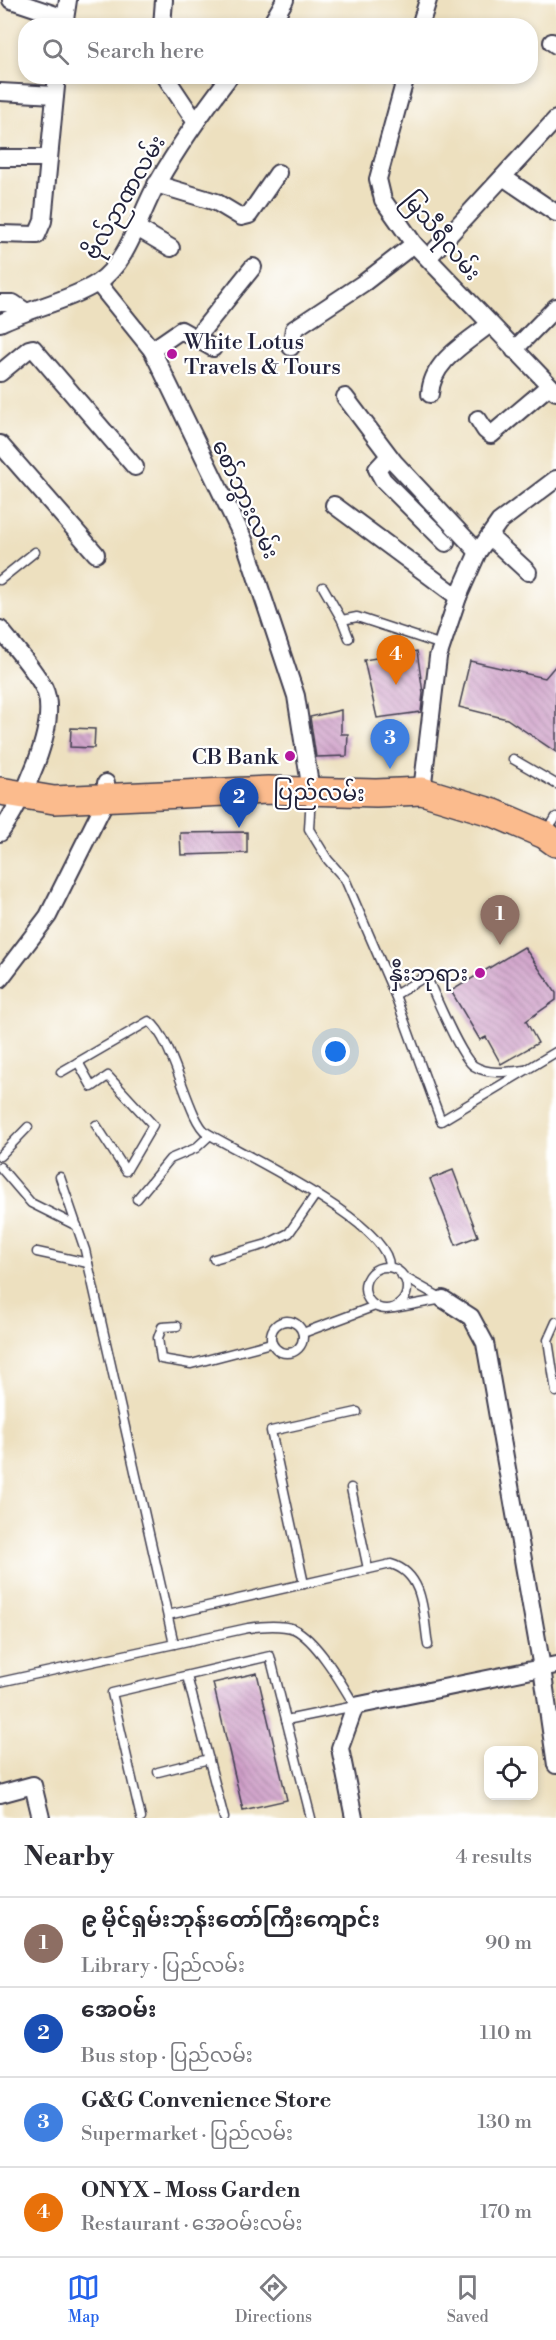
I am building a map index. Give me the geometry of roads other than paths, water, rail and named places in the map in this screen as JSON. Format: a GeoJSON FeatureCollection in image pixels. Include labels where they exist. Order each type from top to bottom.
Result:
{"type":"FeatureCollection","features":[{"type":"Feature","properties":{"kind":"highway","name":"ပြည်လမ်း"},"geometry":{"type":"LineString","coordinates":[[0,774],[17,789],[54,800],[107,791],[268,790],[311,783],[423,784],[545,835],[555,826]]}},
{"type":"Feature","properties":{"kind":"street"},"geometry":{"type":"LineString","coordinates":[[11,0],[55,18]]}},
{"type":"Feature","properties":{"kind":"street"},"geometry":{"type":"LineString","coordinates":[[66,18],[68,0]]}},
{"type":"Feature","properties":{"kind":"street"},"geometry":{"type":"LineString","coordinates":[[163,18],[164,0]]}},
{"type":"Feature","properties":{"kind":"street"},"geometry":{"type":"LineString","coordinates":[[275,18],[285,0]]}},
{"type":"Feature","properties":{"kind":"street"},"geometry":{"type":"LineString","coordinates":[[422,18],[428,0]]}},
{"type":"Feature","properties":{"kind":"street"},"geometry":{"type":"LineString","coordinates":[[0,234],[37,236],[43,221],[56,84]]}},
{"type":"Feature","properties":{"kind":"street"},"geometry":{"type":"LineString","coordinates":[[170,84],[195,121]]}},
{"type":"Feature","properties":{"kind":"street","name":"ဗိုလ်ဉာဏလမ်း"},"geometry":{"type":"LineString","coordinates":[[0,323],[98,283],[116,262],[137,228],[156,184],[195,121],[224,84]]}},
{"type":"Feature","properties":{"kind":"street","name":"မြသီရီလမ်း"},"geometry":{"type":"LineString","coordinates":[[404,84],[378,180],[383,200],[414,244],[553,389]]}},
{"type":"Feature","properties":{"kind":"street"},"geometry":{"type":"LineString","coordinates":[[0,92],[55,95]]}},
{"type":"Feature","properties":{"kind":"street"},"geometry":{"type":"LineString","coordinates":[[428,258],[556,119]]}},
{"type":"Feature","properties":{"kind":"street"},"geometry":{"type":"LineString","coordinates":[[0,158],[49,158]]}},
{"type":"Feature","properties":{"kind":"street"},"geometry":{"type":"LineString","coordinates":[[156,184],[216,202],[229,213],[241,217],[249,215],[278,173]]}},
{"type":"Feature","properties":{"kind":"street"},"geometry":{"type":"LineString","coordinates":[[503,177],[556,213]]}},
{"type":"Feature","properties":{"kind":"street"},"geometry":{"type":"LineString","coordinates":[[137,228],[171,248]]}},
{"type":"Feature","properties":{"kind":"street"},"geometry":{"type":"LineString","coordinates":[[291,347],[294,329],[364,282],[414,244]]}},
{"type":"Feature","properties":{"kind":"street"},"geometry":{"type":"LineString","coordinates":[[196,339],[252,267]]}},
{"type":"Feature","properties":{"kind":"street","name":"စော်ဘွားလမ်း"},"geometry":{"type":"LineString","coordinates":[[98,283],[152,350],[255,567],[296,696],[311,783]]}},
{"type":"Feature","properties":{"kind":"street"},"geometry":{"type":"LineString","coordinates":[[0,303],[13,303],[25,311]]}},
{"type":"Feature","properties":{"kind":"street"},"geometry":{"type":"LineString","coordinates":[[514,350],[556,307]]}},
{"type":"Feature","properties":{"kind":"street"},"geometry":{"type":"LineString","coordinates":[[430,394],[431,378],[443,362],[490,324]]}},
{"type":"Feature","properties":{"kind":"street"},"geometry":{"type":"LineString","coordinates":[[152,350],[181,330],[213,348]]}},
{"type":"Feature","properties":{"kind":"street"},"geometry":{"type":"LineString","coordinates":[[0,373],[28,349],[33,348],[135,467]]}},
{"type":"Feature","properties":{"kind":"street"},"geometry":{"type":"LineString","coordinates":[[478,419],[491,435],[553,389]]}},
{"type":"Feature","properties":{"kind":"street"},"geometry":{"type":"LineString","coordinates":[[345,397],[389,456],[478,552]]}},
{"type":"Feature","properties":{"kind":"street"},"geometry":{"type":"LineString","coordinates":[[0,444],[96,554]]}},
{"type":"Feature","properties":{"kind":"street"},"geometry":{"type":"LineString","coordinates":[[389,456],[377,469],[383,480],[446,543]]}},
{"type":"Feature","properties":{"kind":"street"},"geometry":{"type":"LineString","coordinates":[[423,784],[438,657],[458,597],[478,552],[499,522],[556,479]]}},
{"type":"Feature","properties":{"kind":"street"},"geometry":{"type":"LineString","coordinates":[[334,505],[458,597]]}},
{"type":"Feature","properties":{"kind":"street"},"geometry":{"type":"LineString","coordinates":[[489,536],[528,572]]}},
{"type":"Feature","properties":{"kind":"street"},"geometry":{"type":"LineString","coordinates":[[0,629],[44,688],[48,706],[43,739],[17,789],[0,833]]}},
{"type":"Feature","properties":{"kind":"street"},"geometry":{"type":"LineString","coordinates":[[0,979],[48,916],[107,791]]}},
{"type":"Feature","properties":{"kind":"street"},"geometry":{"type":"LineString","coordinates":[[443,1299],[471,1317],[485,1343],[549,1666],[556,1765]]}},
{"type":"Feature","properties":{"kind":"street"},"geometry":{"type":"LineString","coordinates":[[354,1818],[340,1748],[355,1706],[549,1666]]}},
{"type":"Feature","properties":{"kind":"street"},"geometry":{"type":"LineString","coordinates":[[0,1794],[33,1785],[40,1818]]}},
{"type":"Feature","properties":{"kind":"lane"},"geometry":{"type":"LineString","coordinates":[[0,580],[35,552]]}},
{"type":"Feature","properties":{"kind":"lane"},"geometry":{"type":"LineString","coordinates":[[322,587],[350,638]]}},
{"type":"Feature","properties":{"kind":"lane"},"geometry":{"type":"LineString","coordinates":[[342,620],[357,617],[442,645]]}},
{"type":"Feature","properties":{"kind":"lane"},"geometry":{"type":"LineString","coordinates":[[513,759],[556,784]]}},
{"type":"Feature","properties":{"kind":"lane"},"geometry":{"type":"LineString","coordinates":[[311,783],[309,829],[328,860],[345,879],[365,921],[441,1121],[556,1052]]}},
{"type":"Feature","properties":{"kind":"lane"},"geometry":{"type":"LineString","coordinates":[[395,995],[426,976],[459,1047],[472,1065],[486,1071],[524,1070]]}},
{"type":"Feature","properties":{"kind":"lane"},"geometry":{"type":"LineString","coordinates":[[61,1072],[149,1021],[162,1036],[203,1131],[338,1207],[374,1238],[389,1258],[389,1267]]}},
{"type":"Feature","properties":{"kind":"lane"},"geometry":{"type":"LineString","coordinates":[[78,1062],[92,1087],[108,1076],[153,1125],[126,1171],[96,1125]]}},
{"type":"Feature","properties":{"kind":"lane"},"geometry":{"type":"LineString","coordinates":[[0,1156],[28,1127]]}},
{"type":"Feature","properties":{"kind":"lane"},"geometry":{"type":"LineString","coordinates":[[137,1199],[170,1159],[196,1148],[210,1135]]}},
{"type":"Feature","properties":{"kind":"lane"},"geometry":{"type":"LineString","coordinates":[[0,1167],[31,1203],[77,1226]]}},
{"type":"Feature","properties":{"kind":"lane"},"geometry":{"type":"LineString","coordinates":[[60,1177],[87,1263],[174,1644]]}},
{"type":"Feature","properties":{"kind":"lane"},"geometry":{"type":"LineString","coordinates":[[214,1259],[267,1244],[289,1233],[316,1194]]}},
{"type":"Feature","properties":{"kind":"lane"},"geometry":{"type":"LineString","coordinates":[[37,1252],[87,1263]]}},
{"type":"Feature","properties":{"kind":"lane"},"geometry":{"type":"LineString","coordinates":[[375,1306],[369,1301],[365,1285],[373,1271],[389,1267],[443,1299]]}},
{"type":"Feature","properties":{"kind":"lane"},"geometry":{"type":"LineString","coordinates":[[391,1308],[404,1299],[406,1291],[402,1276]]}},
{"type":"Feature","properties":{"kind":"lane"},"geometry":{"type":"LineString","coordinates":[[303,1333],[375,1306],[391,1308],[443,1299]]}},
{"type":"Feature","properties":{"kind":"lane"},"geometry":{"type":"LineString","coordinates":[[282,1321],[295,1322],[303,1333],[302,1345],[292,1353],[279,1352],[271,1343],[271,1330],[282,1321]]}},
{"type":"Feature","properties":{"kind":"lane"},"geometry":{"type":"LineString","coordinates":[[556,1322],[548,1340],[556,1392]]}},
{"type":"Feature","properties":{"kind":"lane"},"geometry":{"type":"LineString","coordinates":[[177,1326],[162,1327],[158,1338],[161,1359],[191,1365],[271,1343]]}},
{"type":"Feature","properties":{"kind":"lane"},"geometry":{"type":"LineString","coordinates":[[304,1584],[271,1431],[357,1412]]}},
{"type":"Feature","properties":{"kind":"lane"},"geometry":{"type":"LineString","coordinates":[[351,1488],[368,1569]]}},
{"type":"Feature","properties":{"kind":"lane"},"geometry":{"type":"LineString","coordinates":[[168,1615],[391,1564],[402,1568],[418,1586],[428,1645]]}},
{"type":"Feature","properties":{"kind":"lane"},"geometry":{"type":"LineString","coordinates":[[0,1682],[248,1628],[268,1626],[292,1629],[320,1654],[355,1706],[286,1720]]}},
{"type":"Feature","properties":{"kind":"lane"},"geometry":{"type":"LineString","coordinates":[[141,1818],[112,1693],[270,1656],[311,1818]]}},
{"type":"Feature","properties":{"kind":"lane"},"geometry":{"type":"LineString","coordinates":[[187,1676],[224,1818]]}},
{"type":"Feature","properties":{"kind":"lane"},"geometry":{"type":"LineString","coordinates":[[158,1772],[209,1759]]}},
{"type":"Feature","properties":{"kind":"place","name":"White Lotus Travels & Tours"},"geometry":{"type":"Point","coordinates":[172,354]}},
{"type":"Feature","properties":{"kind":"place","name":"ONYX - Moss Garden"},"geometry":{"type":"Point","coordinates":[396,685]}},
{"type":"Feature","properties":{"kind":"place","name":"CB Bank"},"geometry":{"type":"Point","coordinates":[290,756]}},
{"type":"Feature","properties":{"kind":"place","name":"G&G Convenience Store"},"geometry":{"type":"Point","coordinates":[390,769]}},
{"type":"Feature","properties":{"kind":"place","name":"အေဝမ်း"},"geometry":{"type":"Point","coordinates":[239,828]}},
{"type":"Feature","properties":{"kind":"place","name":"၉ မိုင်ရှမ်းဘုန်းတော်ကြီးကျောင်း"},"geometry":{"type":"Point","coordinates":[500,945]}},
{"type":"Feature","properties":{"kind":"place","name":"နှီးဘုရား"},"geometry":{"type":"Point","coordinates":[480,973]}}]}
